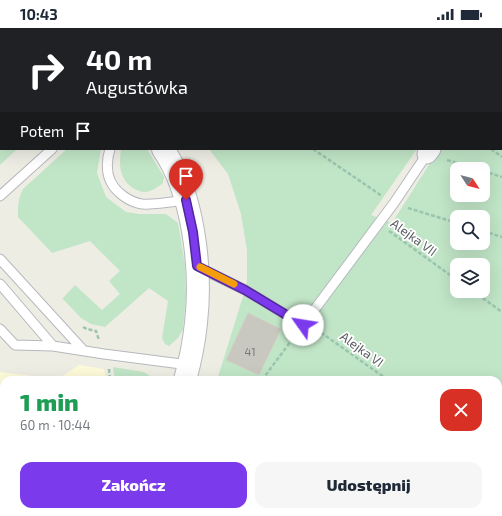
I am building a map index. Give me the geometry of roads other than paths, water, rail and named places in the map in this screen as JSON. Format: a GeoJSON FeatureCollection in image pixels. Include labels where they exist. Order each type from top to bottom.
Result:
{"type":"FeatureCollection","features":[{"type":"Feature","properties":{"kind":"street"},"geometry":{"type":"LineString","coordinates":[[164,150],[178,176],[186,200],[193,232],[197,266],[198,294],[196,323],[187,373]]}},
{"type":"Feature","properties":{"kind":"lane"},"geometry":{"type":"LineString","coordinates":[[0,196],[51,150]]}},
{"type":"Feature","properties":{"kind":"lane"},"geometry":{"type":"LineString","coordinates":[[110,150],[108,155],[108,170],[110,180],[118,191],[128,199],[140,204],[154,204],[186,200]]}},
{"type":"Feature","properties":{"kind":"lane"},"geometry":{"type":"LineString","coordinates":[[197,266],[245,290],[303,325],[394,204],[429,152]]}},
{"type":"Feature","properties":{"kind":"lane"},"geometry":{"type":"LineString","coordinates":[[0,259],[84,351]]}},
{"type":"Feature","properties":{"kind":"lane"},"geometry":{"type":"LineString","coordinates":[[0,284],[53,346]]}},
{"type":"Feature","properties":{"kind":"lane"},"geometry":{"type":"LineString","coordinates":[[0,329],[15,345],[53,346],[84,351],[187,373]]}}]}
